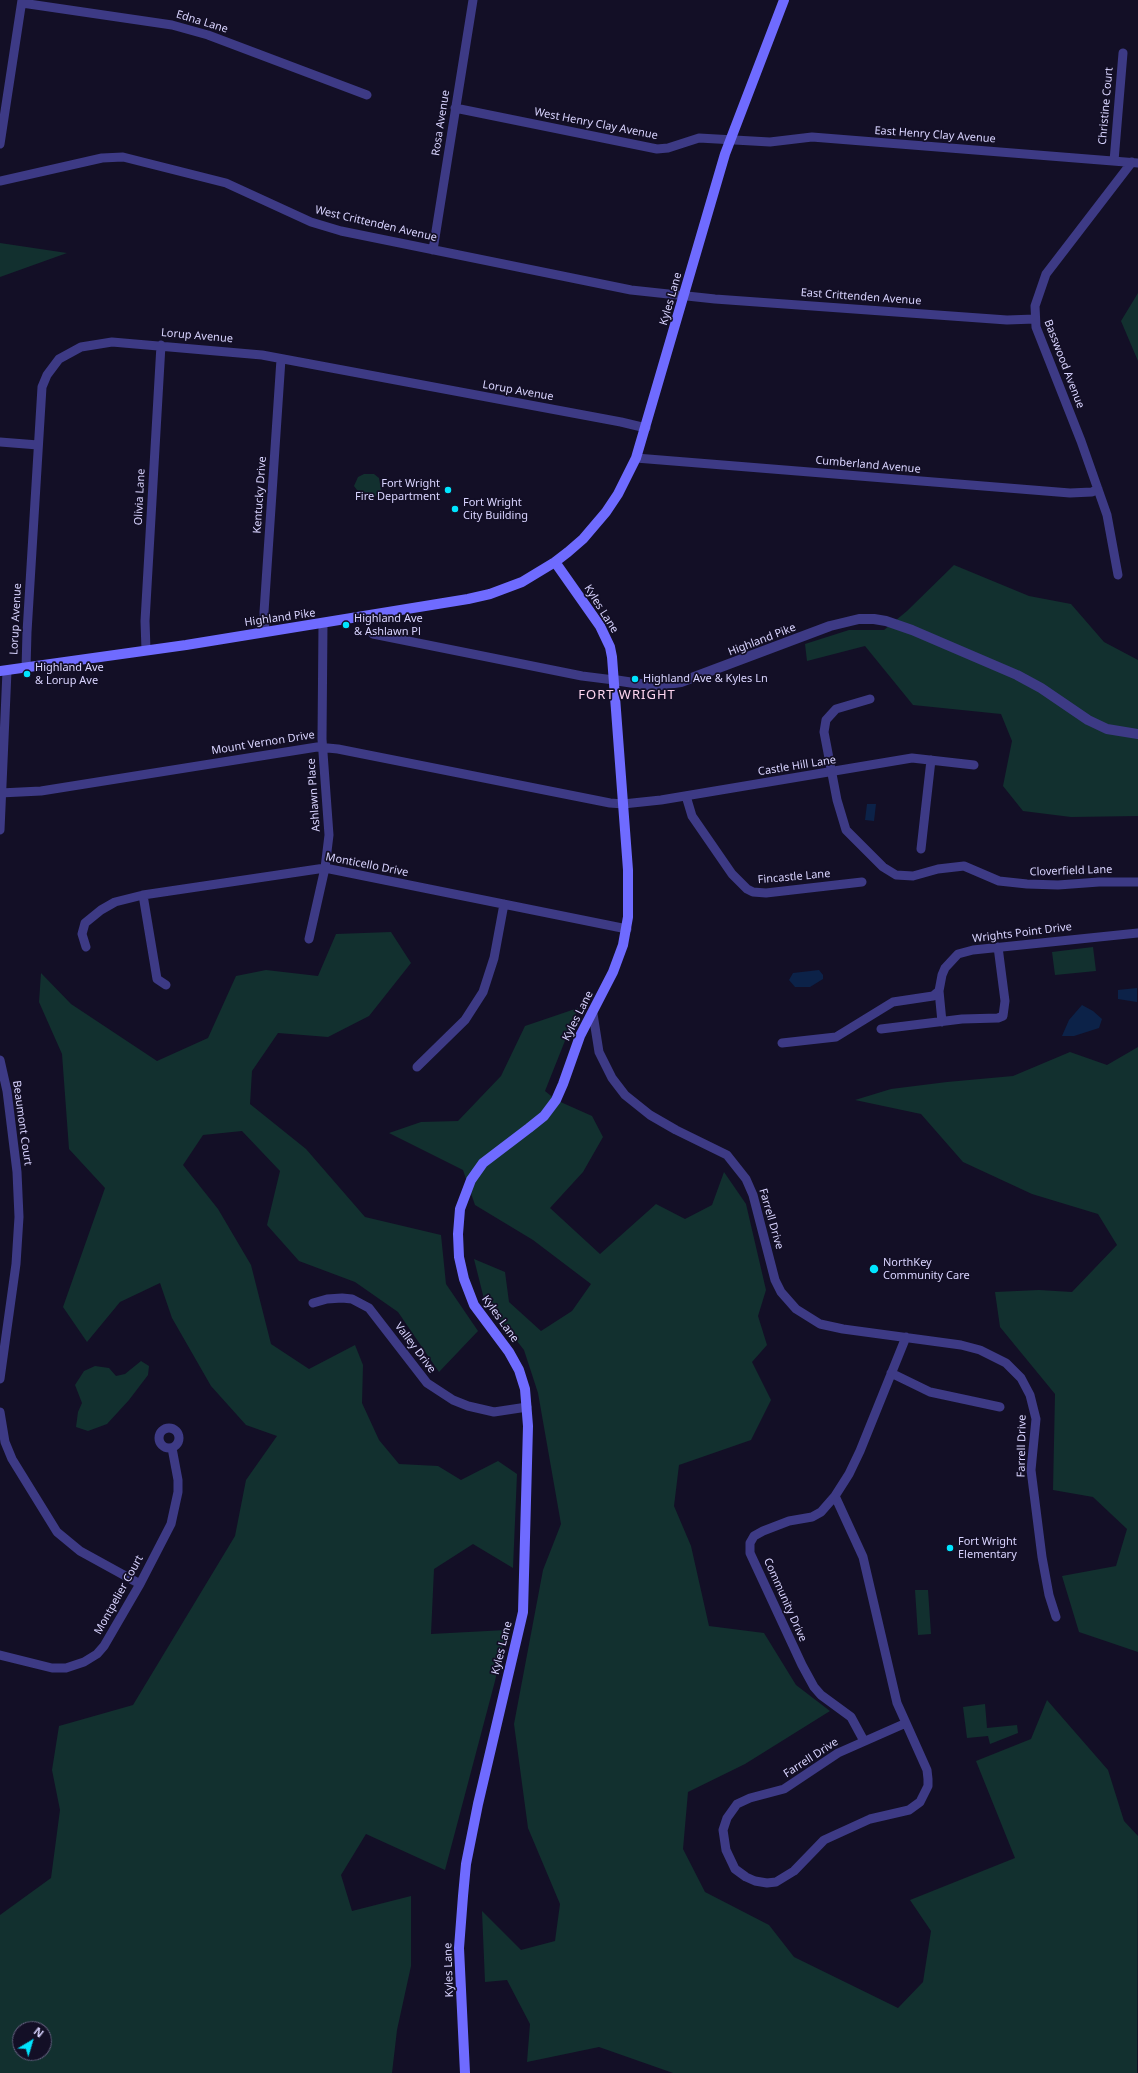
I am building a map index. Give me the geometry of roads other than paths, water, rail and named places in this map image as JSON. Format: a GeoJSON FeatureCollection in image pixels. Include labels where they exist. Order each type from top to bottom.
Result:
{"type":"FeatureCollection","features":[{"type":"Feature","properties":{"kind":"main road","name":"Kyles Lane"},"geometry":{"type":"LineString","coordinates":[[465,2073],[460,1948],[463,1896],[466,1864],[478,1804],[523,1612],[526,1571],[527,1407],[525,1389],[519,1370],[509,1352],[474,1305],[464,1279],[459,1250],[460,1209],[471,1180],[483,1163],[544,1116],[556,1100],[580,1036],[593,1014],[613,972],[623,945],[629,903],[612,658],[606,638],[584,602],[555,562],[583,539],[606,512],[618,494],[636,458],[732,138],[784,0]]}},
{"type":"Feature","properties":{"kind":"main road","name":"Highland Pike"},"geometry":{"type":"LineString","coordinates":[[4,671],[26,669],[324,623],[490,594],[522,582],[555,562]]}},
{"type":"Feature","properties":{"kind":"street","name":"Rosa Avenue"},"geometry":{"type":"LineString","coordinates":[[433,250],[473,0]]}},
{"type":"Feature","properties":{"kind":"street"},"geometry":{"type":"LineString","coordinates":[[0,144],[5,78],[22,1]]}},
{"type":"Feature","properties":{"kind":"street","name":"Edna Lane"},"geometry":{"type":"LineString","coordinates":[[22,1],[172,25],[208,35],[367,95]]}},
{"type":"Feature","properties":{"kind":"street","name":"Christine Court"},"geometry":{"type":"LineString","coordinates":[[1114,160],[1123,53]]}},
{"type":"Feature","properties":{"kind":"street","name":"West Henry Clay Avenue"},"geometry":{"type":"LineString","coordinates":[[456,108],[657,149],[668,148],[700,138],[732,138]]}},
{"type":"Feature","properties":{"kind":"street","name":"East Henry Clay Avenue"},"geometry":{"type":"LineString","coordinates":[[732,138],[770,142],[812,137],[1135,162]]}},
{"type":"Feature","properties":{"kind":"street","name":"West Crittenden Avenue"},"geometry":{"type":"LineString","coordinates":[[0,181],[102,158],[123,157],[231,185],[311,222],[341,231],[631,290],[685,295]]}},
{"type":"Feature","properties":{"kind":"street","name":"Basswood Avenue"},"geometry":{"type":"LineString","coordinates":[[1118,575],[1106,515],[1098,489],[1035,319],[1037,296],[1046,274],[1135,162]]}},
{"type":"Feature","properties":{"kind":"street","name":"East Crittenden Avenue"},"geometry":{"type":"LineString","coordinates":[[685,295],[1007,320],[1035,319]]}},
{"type":"Feature","properties":{"kind":"street","name":"Lorup Avenue"},"geometry":{"type":"LineString","coordinates":[[26,669],[26,632],[42,387],[49,371],[59,359],[70,351],[91,344],[112,342],[236,352],[621,422],[646,428]]}},
{"type":"Feature","properties":{"kind":"street","name":"Olivia Lane"},"geometry":{"type":"LineString","coordinates":[[146,650],[145,621],[161,345]]}},
{"type":"Feature","properties":{"kind":"street","name":"Kentucky Drive"},"geometry":{"type":"LineString","coordinates":[[265,632],[264,612],[281,359]]}},
{"type":"Feature","properties":{"kind":"street"},"geometry":{"type":"LineString","coordinates":[[0,442],[38,444]]}},
{"type":"Feature","properties":{"kind":"street","name":"Cumberland Avenue"},"geometry":{"type":"LineString","coordinates":[[636,458],[1070,493],[1092,492],[1098,489]]}},
{"type":"Feature","properties":{"kind":"street","name":"Highland Pike"},"geometry":{"type":"LineString","coordinates":[[373,634],[582,676],[654,686],[681,682],[830,626],[859,619],[874,619],[886,621],[912,630],[1017,674],[1041,688],[1088,720],[1107,729],[1138,734]]}},
{"type":"Feature","properties":{"kind":"street","name":"Ashlawn Place"},"geometry":{"type":"LineString","coordinates":[[309,939],[325,868],[329,835],[323,747],[324,623]]}},
{"type":"Feature","properties":{"kind":"street"},"geometry":{"type":"LineString","coordinates":[[0,830],[4,671]]}},
{"type":"Feature","properties":{"kind":"street","name":"Cloverfield Lane"},"geometry":{"type":"LineString","coordinates":[[870,699],[836,709],[826,720],[824,732],[837,800],[846,830],[875,861],[896,875],[913,876],[944,868],[964,866],[999,881],[1010,883],[1058,885],[1099,882],[1138,882]]}},
{"type":"Feature","properties":{"kind":"street","name":"Mount Vernon Drive"},"geometry":{"type":"LineString","coordinates":[[1,793],[41,791],[323,747],[610,803],[623,804]]}},
{"type":"Feature","properties":{"kind":"street","name":"Castle Hill Lane"},"geometry":{"type":"LineString","coordinates":[[623,804],[686,796],[912,758],[974,765]]}},
{"type":"Feature","properties":{"kind":"street"},"geometry":{"type":"LineString","coordinates":[[921,849],[931,760]]}},
{"type":"Feature","properties":{"kind":"street","name":"Fincastle Lane"},"geometry":{"type":"LineString","coordinates":[[686,796],[692,816],[732,874],[742,886],[753,892],[766,893],[862,882]]}},
{"type":"Feature","properties":{"kind":"street","name":"Monticello Drive"},"geometry":{"type":"LineString","coordinates":[[86,947],[83,941],[83,930],[91,916],[115,902],[143,896],[325,868],[626,929]]}},
{"type":"Feature","properties":{"kind":"street"},"geometry":{"type":"LineString","coordinates":[[143,896],[157,979],[166,985]]}},
{"type":"Feature","properties":{"kind":"street"},"geometry":{"type":"LineString","coordinates":[[417,1067],[465,1020],[483,992],[494,958],[504,904]]}},
{"type":"Feature","properties":{"kind":"street","name":"Wrights Point Drive"},"geometry":{"type":"LineString","coordinates":[[942,1022],[939,991],[945,968],[958,954],[998,947],[1138,932]]}},
{"type":"Feature","properties":{"kind":"street"},"geometry":{"type":"LineString","coordinates":[[881,1029],[942,1022],[962,1018],[998,1018],[1001,1016],[1005,1009],[1005,1001],[998,947]]}},
{"type":"Feature","properties":{"kind":"street"},"geometry":{"type":"LineString","coordinates":[[782,1043],[836,1037],[893,1002],[933,996],[939,991]]}},
{"type":"Feature","properties":{"kind":"street","name":"Farrell Drive"},"geometry":{"type":"LineString","coordinates":[[593,1014],[599,1052],[612,1078],[625,1095],[650,1115],[676,1130],[728,1155],[746,1179],[753,1195],[775,1280],[781,1292],[796,1309],[820,1324],[843,1329],[961,1345],[980,1350],[996,1357],[1012,1368],[1021,1378],[1030,1395],[1036,1419],[1031,1470],[1042,1557],[1049,1595],[1056,1617]]}},
{"type":"Feature","properties":{"kind":"street","name":"Beaumont Court"},"geometry":{"type":"LineString","coordinates":[[0,1060],[7,1091],[17,1172],[19,1217],[16,1264],[0,1380]]}},
{"type":"Feature","properties":{"kind":"street","name":"Valley Drive"},"geometry":{"type":"LineString","coordinates":[[313,1303],[327,1299],[342,1298],[352,1299],[369,1308],[427,1383],[453,1400],[468,1406],[494,1412],[527,1407]]}},
{"type":"Feature","properties":{"kind":"street"},"geometry":{"type":"LineString","coordinates":[[835,1496],[849,1474],[860,1451],[906,1337]]}},
{"type":"Feature","properties":{"kind":"street"},"geometry":{"type":"LineString","coordinates":[[891,1373],[930,1392],[1000,1407]]}},
{"type":"Feature","properties":{"kind":"street"},"geometry":{"type":"LineString","coordinates":[[0,1412],[2,1427],[12,1459],[57,1532],[80,1551],[140,1584]]}},
{"type":"Feature","properties":{"kind":"street","name":"Montpelier Court"},"geometry":{"type":"LineString","coordinates":[[0,1655],[52,1668],[66,1668],[84,1662],[104,1646],[140,1584],[163,1540],[174,1514],[178,1480],[172,1448]]}},
{"type":"Feature","properties":{"kind":"street","name":"Farrell Drive"},"geometry":{"type":"LineString","coordinates":[[835,1496],[863,1557],[897,1703],[906,1723],[928,1774],[928,1786],[920,1802],[904,1812],[870,1819],[824,1840],[794,1870],[776,1882],[767,1883],[746,1878],[735,1868],[726,1850],[723,1837],[724,1824],[734,1808],[750,1798],[784,1789],[802,1779],[824,1761],[864,1741],[906,1723]]}},
{"type":"Feature","properties":{"kind":"street","name":"Community Drive"},"geometry":{"type":"LineString","coordinates":[[835,1496],[821,1512],[812,1517],[788,1521],[763,1530],[754,1536],[750,1543],[750,1553],[802,1665],[814,1687],[821,1695],[851,1717],[864,1741]]}},
{"type":"Feature","properties":{"kind":"water"},"geometry":{"type":"Polygon","coordinates":[[[867,804],[876,804],[874,821],[865,820],[867,804]]]}},
{"type":"Feature","properties":{"kind":"water"},"geometry":{"type":"Polygon","coordinates":[[[819,970],[823,975],[823,979],[810,987],[795,987],[789,980],[793,973],[819,970]]]}},
{"type":"Feature","properties":{"kind":"water"},"geometry":{"type":"Polygon","coordinates":[[[1137,988],[1137,1002],[1118,999],[1118,990],[1137,988]]]}},
{"type":"Feature","properties":{"kind":"water"},"geometry":{"type":"Polygon","coordinates":[[[1082,1005],[1093,1011],[1102,1019],[1099,1028],[1074,1036],[1062,1036],[1069,1020],[1082,1005]]]}},
{"type":"Feature","properties":{"kind":"place","name":"Fort Wright Fire Department"},"geometry":{"type":"Point","coordinates":[448,490]}},
{"type":"Feature","properties":{"kind":"place","name":"Fort Wright City Building"},"geometry":{"type":"Point","coordinates":[455,509]}},
{"type":"Feature","properties":{"kind":"place","name":"Highland Ave & Ashlawn Pl"},"geometry":{"type":"Point","coordinates":[346,625]}},
{"type":"Feature","properties":{"kind":"place","name":"Highland Ave & Lorup Ave"},"geometry":{"type":"Point","coordinates":[27,674]}},
{"type":"Feature","properties":{"kind":"place","name":"Highland Ave & Kyles Ln"},"geometry":{"type":"Point","coordinates":[635,679]}},
{"type":"Feature","properties":{"kind":"place","name":"NorthKey Community Care"},"geometry":{"type":"Point","coordinates":[874,1269]}},
{"type":"Feature","properties":{"kind":"place","name":"Fort Wright Elementary"},"geometry":{"type":"Point","coordinates":[950,1548]}},
{"type":"Feature","properties":{"kind":"district","name":"FORT WRIGHT"},"geometry":{"type":"Point","coordinates":[627,695]}}]}
